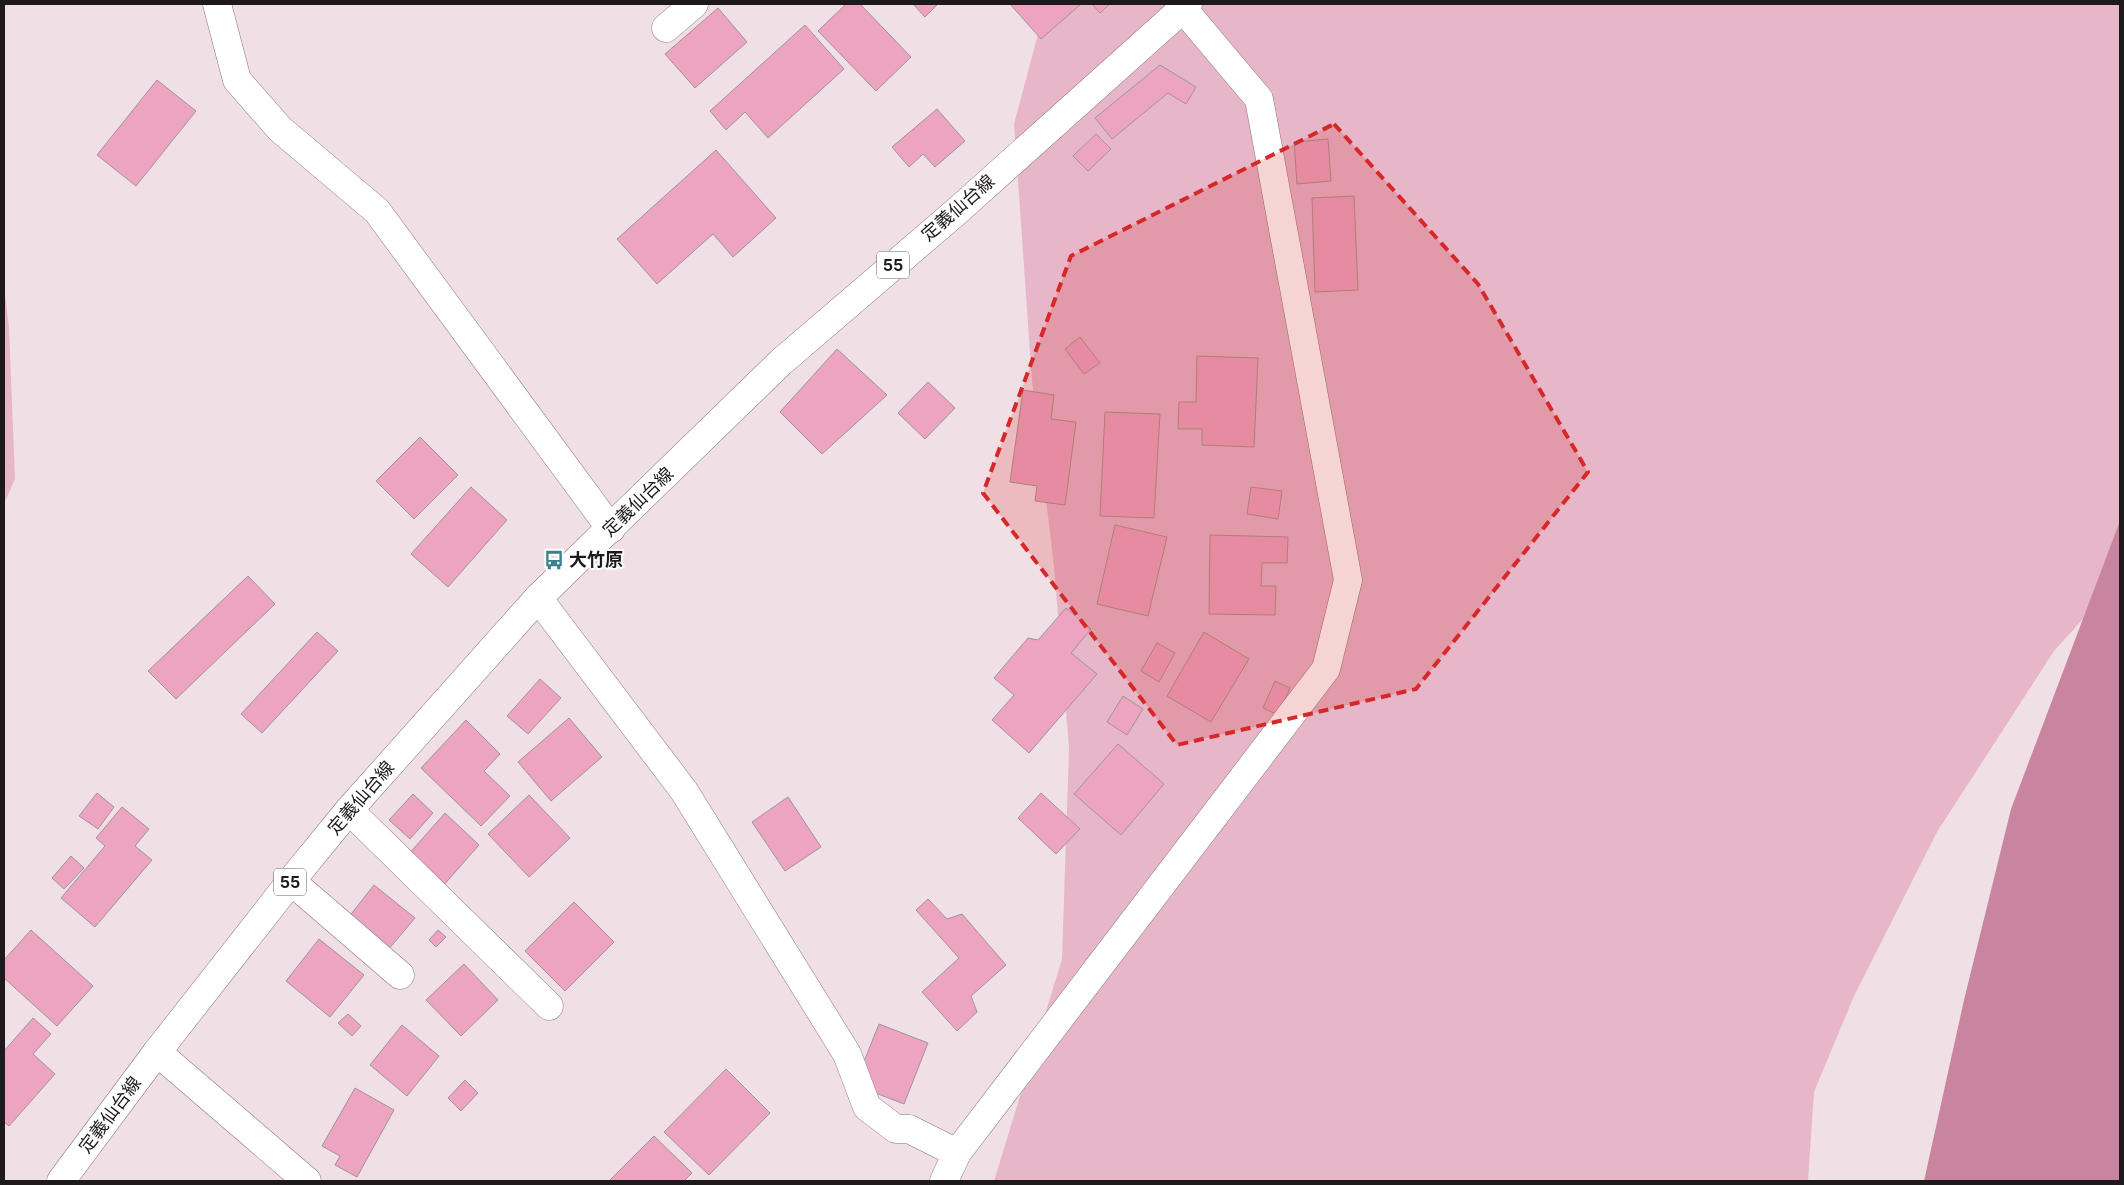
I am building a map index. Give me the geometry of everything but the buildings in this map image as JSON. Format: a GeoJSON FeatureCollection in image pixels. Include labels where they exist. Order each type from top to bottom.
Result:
{"type":"FeatureCollection","features":[{"type":"Feature","properties":{"kind":"street"},"geometry":{"type":"LineString","coordinates":[[217,4],[237,80],[280,129],[377,210],[611,529]]}},
{"type":"Feature","properties":{"kind":"street"},"geometry":{"type":"LineString","coordinates":[[944,1181],[957,1153],[1326,668],[1348,580],[1259,99],[1183,5]]}},
{"type":"Feature","properties":{"kind":"street","name":"定義仙台線"},"geometry":{"type":"LineString","coordinates":[[61,1181],[157,1052],[349,810],[538,598],[781,362],[956,212],[1183,5]]}},
{"type":"Feature","properties":{"kind":"street"},"geometry":{"type":"LineString","coordinates":[[666,28],[688,6]]}},
{"type":"Feature","properties":{"kind":"street"},"geometry":{"type":"LineString","coordinates":[[538,598],[684,791],[847,1054],[867,1107],[896,1129],[909,1128],[957,1153]]}},
{"type":"Feature","properties":{"kind":"street"},"geometry":{"type":"LineString","coordinates":[[349,810],[549,1006]]}},
{"type":"Feature","properties":{"kind":"street"},"geometry":{"type":"LineString","coordinates":[[291,881],[400,975]]}},
{"type":"Feature","properties":{"kind":"street"},"geometry":{"type":"LineString","coordinates":[[157,1052],[307,1181]]}},
{"type":"Feature","properties":{"kind":"highlighted area"},"geometry":{"type":"Polygon","coordinates":[[[1334,124],[1478,284],[1588,472],[1416,689],[1177,745],[983,493],[1071,256],[1334,124]]]}},
{"type":"Feature","properties":{"kind":"shaded area"},"geometry":{"type":"Polygon","coordinates":[[[1046,4],[2120,4],[2120,578],[2054,651],[1937,832],[1854,996],[1814,1092],[1808,1181],[994,1181],[1062,959],[1069,748],[1054,567],[1032,381],[1014,124],[1046,4]]]}},
{"type":"Feature","properties":{"kind":"shaded area"},"geometry":{"type":"Polygon","coordinates":[[[4,286],[9,327],[15,479],[4,504],[4,286]]]}},
{"type":"Feature","properties":{"kind":"shaded area"},"geometry":{"type":"Polygon","coordinates":[[[2120,521],[2120,1181],[1924,1181],[1964,1000],[2011,809],[2120,521]]]}},
{"type":"Feature","properties":{"kind":"place","name":"大竹原"},"geometry":{"type":"Point","coordinates":[554,560]}}]}
